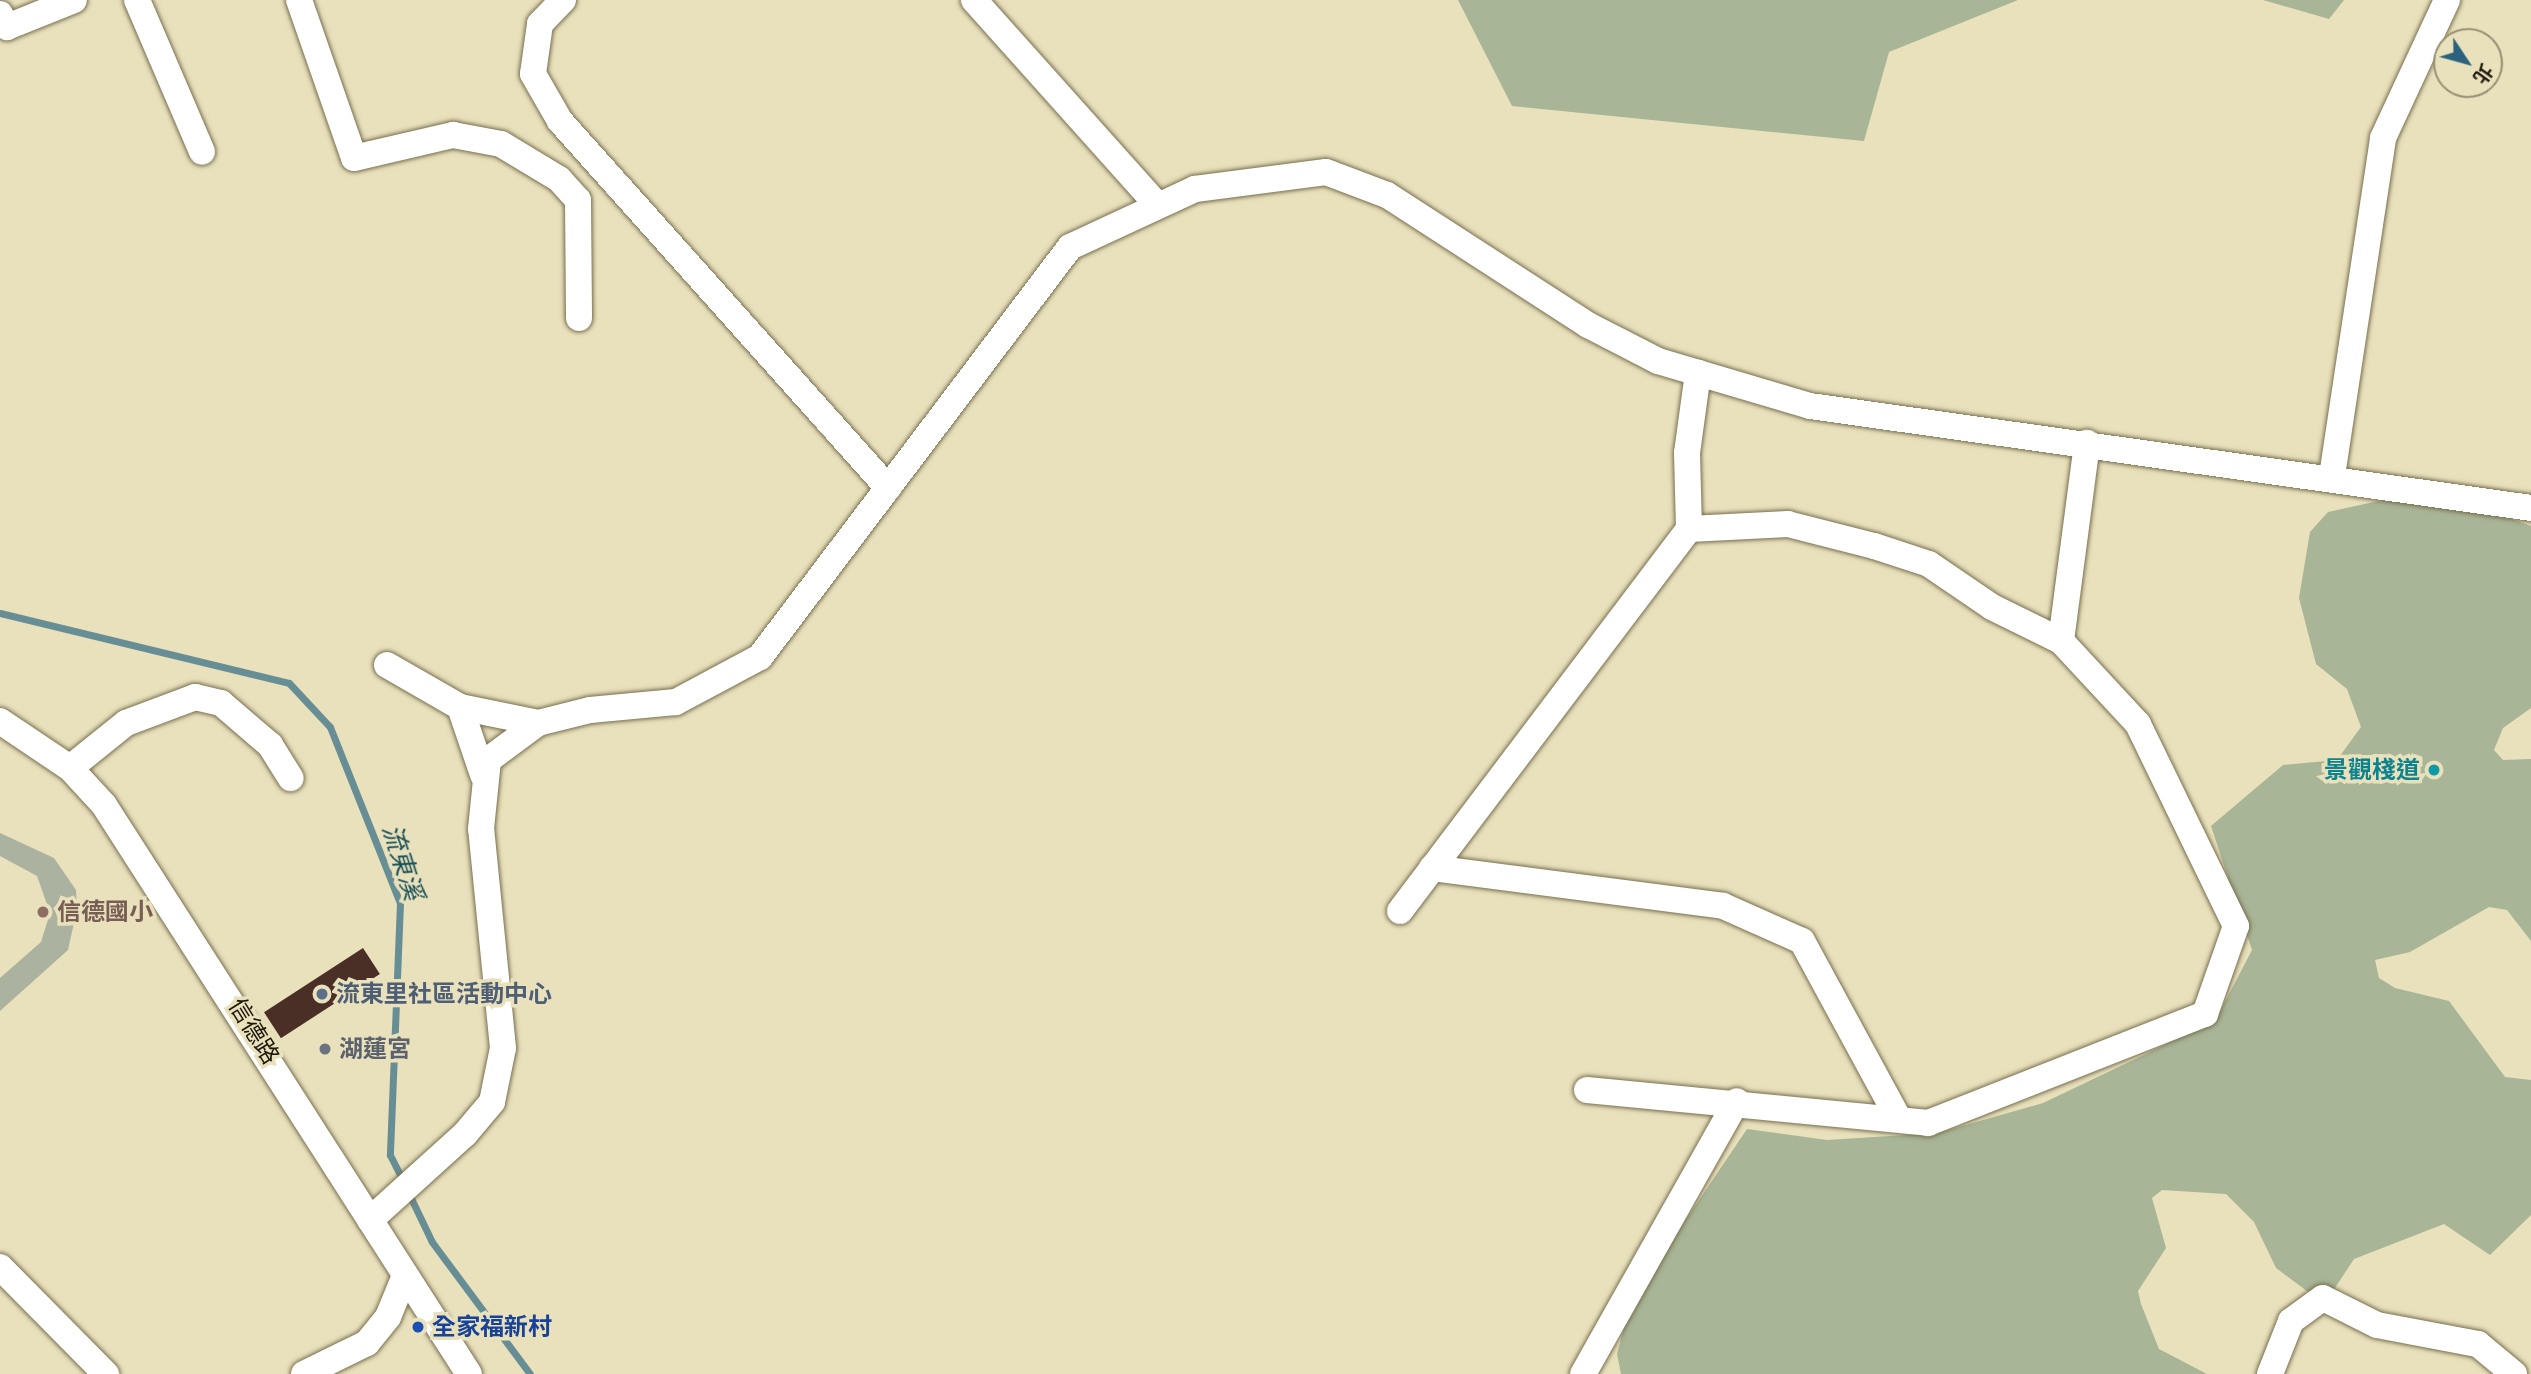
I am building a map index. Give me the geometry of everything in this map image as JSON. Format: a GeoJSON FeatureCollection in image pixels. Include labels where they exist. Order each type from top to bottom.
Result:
{"type":"FeatureCollection","features":[{"type":"Feature","properties":{"kind":"street"},"geometry":{"type":"LineString","coordinates":[[0,14],[7,27],[74,0]]}},
{"type":"Feature","properties":{"kind":"street"},"geometry":{"type":"LineString","coordinates":[[137,0],[202,152]]}},
{"type":"Feature","properties":{"kind":"street"},"geometry":{"type":"LineString","coordinates":[[299,0],[354,158],[453,135],[501,144],[559,179],[578,200],[579,318]]}},
{"type":"Feature","properties":{"kind":"street"},"geometry":{"type":"LineString","coordinates":[[563,0],[540,23],[533,74],[561,121],[888,488]]}},
{"type":"Feature","properties":{"kind":"street"},"geometry":{"type":"LineString","coordinates":[[974,0],[1157,205]]}},
{"type":"Feature","properties":{"kind":"street"},"geometry":{"type":"LineString","coordinates":[[2332,476],[2383,138],[2447,0]]}},
{"type":"Feature","properties":{"kind":"street"},"geometry":{"type":"LineString","coordinates":[[483,775],[488,760],[538,723],[590,710],[677,702],[760,657],[1070,247],[1195,189],[1326,172],[1387,195],[1588,325],[1698,373],[1810,406],[2332,476],[2531,508]]}},
{"type":"Feature","properties":{"kind":"street"},"geometry":{"type":"LineString","coordinates":[[1400,911],[1689,529],[1687,453],[1698,373]]}},
{"type":"Feature","properties":{"kind":"street"},"geometry":{"type":"LineString","coordinates":[[2061,641],[2087,443]]}},
{"type":"Feature","properties":{"kind":"street"},"geometry":{"type":"LineString","coordinates":[[1587,1090],[1737,1101],[1928,1123],[2205,1014],[2236,926],[2138,724],[2061,641],[1992,607],[1929,564],[1874,546],[1788,524],[1689,529]]}},
{"type":"Feature","properties":{"kind":"street"},"geometry":{"type":"LineString","coordinates":[[387,665],[460,707],[538,723]]}},
{"type":"Feature","properties":{"kind":"street"},"geometry":{"type":"LineString","coordinates":[[70,768],[126,723],[195,697],[221,703],[270,745],[291,778]]}},
{"type":"Feature","properties":{"kind":"street"},"geometry":{"type":"LineString","coordinates":[[378,1213],[465,1135],[492,1102],[503,1048],[485,896],[483,775],[460,707]]}},
{"type":"Feature","properties":{"kind":"street","name":"信德路"},"geometry":{"type":"LineString","coordinates":[[0,721],[70,768],[104,805],[378,1213],[404,1278],[470,1374]]}},
{"type":"Feature","properties":{"kind":"street"},"geometry":{"type":"LineString","coordinates":[[1432,868],[1723,906],[1802,941],[1898,1118]]}},
{"type":"Feature","properties":{"kind":"street"},"geometry":{"type":"LineString","coordinates":[[1583,1374],[1737,1101]]}},
{"type":"Feature","properties":{"kind":"street"},"geometry":{"type":"LineString","coordinates":[[0,1267],[106,1374]]}},
{"type":"Feature","properties":{"kind":"street"},"geometry":{"type":"LineString","coordinates":[[304,1374],[367,1343],[388,1317],[404,1278]]}},
{"type":"Feature","properties":{"kind":"street"},"geometry":{"type":"LineString","coordinates":[[2270,1374],[2291,1321],[2323,1298],[2376,1325],[2478,1343],[2514,1374]]}},
{"type":"Feature","properties":{"kind":"green space"},"geometry":{"type":"Polygon","coordinates":[[[1458,0],[2018,0],[1889,52],[1864,141],[1512,106],[1458,0]]]}},
{"type":"Feature","properties":{"kind":"green space"},"geometry":{"type":"Polygon","coordinates":[[[2263,0],[2344,0],[2329,19],[2263,0]]]}},
{"type":"Feature","properties":{"kind":"green space"},"geometry":{"type":"Polygon","coordinates":[[[2383,500],[2479,507],[2531,526],[2531,708],[2503,728],[2494,750],[2503,760],[2531,759],[2531,941],[2507,910],[2489,907],[2410,952],[2375,960],[2379,978],[2395,988],[2449,1001],[2505,1077],[2531,1080],[2531,1215],[2490,1255],[2444,1224],[2354,1259],[2333,1291],[2307,1291],[2276,1268],[2254,1222],[2226,1194],[2162,1190],[2152,1198],[2166,1248],[2138,1291],[2141,1304],[2159,1349],[2207,1374],[1621,1374],[1617,1354],[1631,1301],[1747,1129],[1827,1140],[1938,1133],[2043,1103],[2215,1021],[2252,950],[2211,826],[2283,765],[2337,760],[2361,727],[2347,689],[2316,664],[2299,598],[2310,532],[2328,512],[2383,500]]]}},
{"type":"Feature","properties":{"kind":"green space"},"geometry":{"type":"Polygon","coordinates":[[[0,833],[54,858],[76,890],[77,909],[68,950],[0,1011],[0,978],[41,942],[50,913],[37,876],[0,856],[0,833]]]}},
{"type":"Feature","properties":{"kind":"building","name":"流東里社區活動中心"},"geometry":{"type":"Polygon","coordinates":[[[363,948],[380,974],[281,1038],[264,1012],[363,948]]]}},
{"type":"Feature","properties":{"kind":"waterway","name":"流東溪"},"geometry":{"type":"LineString","coordinates":[[0,613],[289,683],[330,727],[400,903],[390,1155],[403,1181]]}},
{"type":"Feature","properties":{"kind":"waterway","name":"流東溪"},"geometry":{"type":"LineString","coordinates":[[408,1192],[432,1242],[530,1374]]}},
{"type":"Feature","properties":{"kind":"place","name":"景觀棧道"},"geometry":{"type":"Point","coordinates":[2434,770]}},
{"type":"Feature","properties":{"kind":"place","name":"信德國小"},"geometry":{"type":"Point","coordinates":[43,912]}},
{"type":"Feature","properties":{"kind":"place","name":"流東里社區活動中心"},"geometry":{"type":"Point","coordinates":[322,994]}},
{"type":"Feature","properties":{"kind":"place","name":"湖蓮宮"},"geometry":{"type":"Point","coordinates":[325,1049]}},
{"type":"Feature","properties":{"kind":"place","name":"全家福新村"},"geometry":{"type":"Point","coordinates":[418,1327]}}]}
